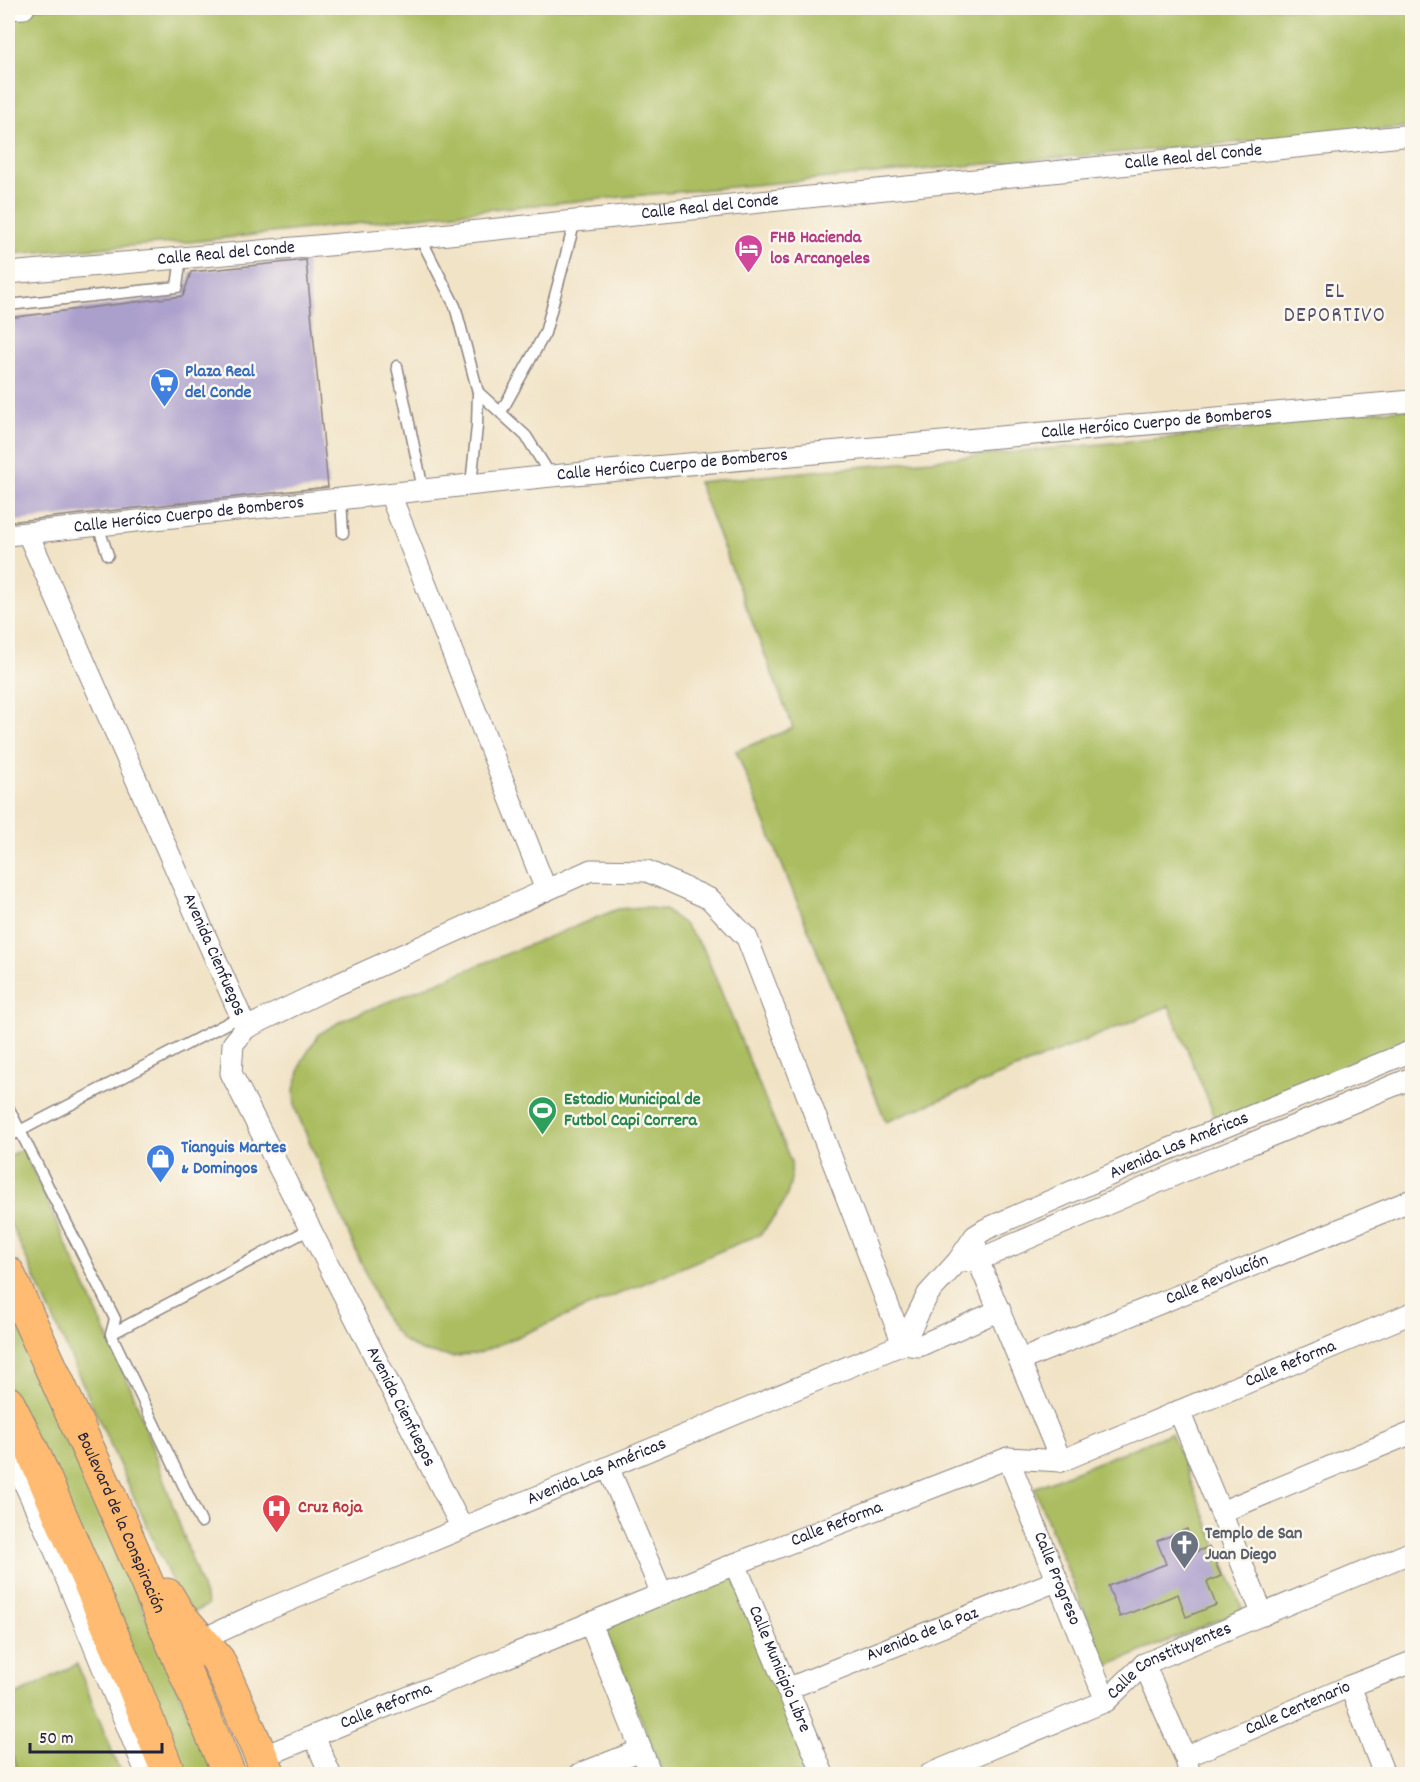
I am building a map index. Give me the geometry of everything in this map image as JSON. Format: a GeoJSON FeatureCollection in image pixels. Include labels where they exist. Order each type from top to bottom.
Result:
{"type":"FeatureCollection","features":[{"type":"Feature","properties":{"kind":"main road","name":"Boulevard de la Conspiración"},"geometry":{"type":"LineString","coordinates":[[8,1273],[110,1497],[229,1774]]}},
{"type":"Feature","properties":{"kind":"main road"},"geometry":{"type":"LineString","coordinates":[[8,1403],[33,1452],[169,1774]]}},
{"type":"Feature","properties":{"kind":"main road"},"geometry":{"type":"LineString","coordinates":[[110,1497],[179,1615],[218,1660],[266,1766]]}},
{"type":"Feature","properties":{"kind":"street"},"geometry":{"type":"LineString","coordinates":[[8,9],[24,8]]}},
{"type":"Feature","properties":{"kind":"street","name":"Calle Real del Conde"},"geometry":{"type":"LineString","coordinates":[[8,273],[420,237],[1413,135]]}},
{"type":"Feature","properties":{"kind":"street","name":"Calle Heróico Cuerpo de Bomberos"},"geometry":{"type":"LineString","coordinates":[[18,534],[551,476],[1413,401]]}},
{"type":"Feature","properties":{"kind":"street"},"geometry":{"type":"LineString","coordinates":[[390,494],[546,890]]}},
{"type":"Feature","properties":{"kind":"street","name":"Avenida Cienfuegos"},"geometry":{"type":"LineString","coordinates":[[18,534],[243,1022],[233,1044],[231,1073],[462,1528]]}},
{"type":"Feature","properties":{"kind":"street"},"geometry":{"type":"LineString","coordinates":[[243,1022],[591,870],[647,871],[710,899],[747,938],[903,1344],[919,1346],[1000,1310]]}},
{"type":"Feature","properties":{"kind":"street","name":"Avenida Las Américas"},"geometry":{"type":"LineString","coordinates":[[968,1260],[975,1236],[986,1229],[1167,1150],[1413,1051]]}},
{"type":"Feature","properties":{"kind":"street","name":"Avenida Las Américas"},"geometry":{"type":"LineString","coordinates":[[201,1640],[259,1613],[903,1344],[928,1294],[968,1260],[1413,1078]]}},
{"type":"Feature","properties":{"kind":"street"},"geometry":{"type":"LineString","coordinates":[[1167,1150],[1179,1173]]}},
{"type":"Feature","properties":{"kind":"street","name":"Calle Revolucíón"},"geometry":{"type":"LineString","coordinates":[[1021,1360],[1413,1200]]}},
{"type":"Feature","properties":{"kind":"street"},"geometry":{"type":"LineString","coordinates":[[968,1260],[1000,1310],[1061,1461]]}},
{"type":"Feature","properties":{"kind":"street","name":"Calle Reforma"},"geometry":{"type":"LineString","coordinates":[[266,1766],[314,1736],[735,1564],[1008,1458],[1061,1461],[1413,1313]]}},
{"type":"Feature","properties":{"kind":"street"},"geometry":{"type":"LineString","coordinates":[[1179,1411],[1263,1615]]}},
{"type":"Feature","properties":{"kind":"street"},"geometry":{"type":"LineString","coordinates":[[1221,1512],[1413,1433]]}},
{"type":"Feature","properties":{"kind":"street"},"geometry":{"type":"LineString","coordinates":[[8,1440],[55,1543],[150,1774]]}},
{"type":"Feature","properties":{"kind":"street","name":"Calle Progreso"},"geometry":{"type":"LineString","coordinates":[[1008,1458],[1106,1701]]}},
{"type":"Feature","properties":{"kind":"street"},"geometry":{"type":"LineString","coordinates":[[608,1467],[662,1594]]}},
{"type":"Feature","properties":{"kind":"street","name":"Calle Constituyentes"},"geometry":{"type":"LineString","coordinates":[[930,1774],[1106,1701],[1144,1664],[1413,1552]]}},
{"type":"Feature","properties":{"kind":"street","name":"Calle Municipio Libre"},"geometry":{"type":"LineString","coordinates":[[735,1564],[823,1774]]}},
{"type":"Feature","properties":{"kind":"street","name":"Avenida de la Paz"},"geometry":{"type":"LineString","coordinates":[[787,1689],[1056,1581]]}},
{"type":"Feature","properties":{"kind":"street"},"geometry":{"type":"LineString","coordinates":[[590,1623],[651,1774]]}},
{"type":"Feature","properties":{"kind":"street","name":"Calle Centenario"},"geometry":{"type":"LineString","coordinates":[[1187,1766],[1350,1686],[1413,1662]]}},
{"type":"Feature","properties":{"kind":"street"},"geometry":{"type":"LineString","coordinates":[[1144,1664],[1187,1766]]}},
{"type":"Feature","properties":{"kind":"street"},"geometry":{"type":"LineString","coordinates":[[1350,1686],[1384,1774]]}},
{"type":"Feature","properties":{"kind":"street"},"geometry":{"type":"LineString","coordinates":[[314,1736],[330,1774]]}},
{"type":"Feature","properties":{"kind":"street"},"geometry":{"type":"LineString","coordinates":[[580,1774],[641,1750]]}},
{"type":"Feature","properties":{"kind":"lane"},"geometry":{"type":"LineString","coordinates":[[501,412],[545,333],[574,221]]}},
{"type":"Feature","properties":{"kind":"lane"},"geometry":{"type":"LineString","coordinates":[[420,237],[455,306],[478,392],[471,485]]}},
{"type":"Feature","properties":{"kind":"lane"},"geometry":{"type":"LineString","coordinates":[[8,305],[177,287],[181,257]]}},
{"type":"Feature","properties":{"kind":"lane"},"geometry":{"type":"LineString","coordinates":[[397,366],[423,489]]}},
{"type":"Feature","properties":{"kind":"lane"},"geometry":{"type":"LineString","coordinates":[[478,392],[526,436],[551,476]]}},
{"type":"Feature","properties":{"kind":"lane"},"geometry":{"type":"LineString","coordinates":[[341,499],[344,532]]}},
{"type":"Feature","properties":{"kind":"lane"},"geometry":{"type":"LineString","coordinates":[[98,526],[108,555]]}},
{"type":"Feature","properties":{"kind":"lane"},"geometry":{"type":"LineString","coordinates":[[8,1137],[243,1022]]}},
{"type":"Feature","properties":{"kind":"lane"},"geometry":{"type":"LineString","coordinates":[[8,1107],[115,1318],[111,1334],[201,1522]]}},
{"type":"Feature","properties":{"kind":"lane"},"geometry":{"type":"LineString","coordinates":[[111,1334],[309,1229]]}},
{"type":"Feature","properties":{"kind":"green space"},"geometry":{"type":"Polygon","coordinates":[[[8,8],[1412,8],[1412,127],[502,208],[189,242],[8,254],[8,8]]]}},
{"type":"Feature","properties":{"kind":"green space"},"geometry":{"type":"Polygon","coordinates":[[[1412,408],[1412,1042],[1217,1122],[1169,1006],[886,1122],[736,751],[793,728],[698,482],[1228,432],[1367,412],[1412,408]]]}},
{"type":"Feature","properties":{"kind":"green space","name":"Estadio Municipal de Futbol Capi Correra"},"geometry":{"type":"Polygon","coordinates":[[[643,907],[665,910],[683,923],[704,950],[791,1162],[790,1183],[784,1201],[761,1234],[479,1353],[452,1357],[421,1351],[402,1340],[385,1319],[295,1108],[294,1090],[302,1061],[319,1034],[343,1020],[618,909],[643,907]]]}},
{"type":"Feature","properties":{"kind":"green space"},"geometry":{"type":"Polygon","coordinates":[[[23,1148],[133,1393],[208,1605],[187,1615],[8,1218],[8,1157],[23,1148]]]}},
{"type":"Feature","properties":{"kind":"green space"},"geometry":{"type":"Polygon","coordinates":[[[8,1300],[215,1774],[178,1774],[8,1395],[8,1300]]]}},
{"type":"Feature","properties":{"kind":"green space"},"geometry":{"type":"Polygon","coordinates":[[[1171,1433],[1243,1610],[1107,1666],[1034,1488],[1171,1433]]]}},
{"type":"Feature","properties":{"kind":"green space"},"geometry":{"type":"Polygon","coordinates":[[[732,1574],[814,1774],[663,1774],[604,1628],[732,1574]]]}},
{"type":"Feature","properties":{"kind":"green space"},"geometry":{"type":"Polygon","coordinates":[[[77,1664],[121,1774],[19,1774],[8,1745],[8,1699],[77,1664]]]}},
{"type":"Feature","properties":{"kind":"building","name":"Plaza Real del Conde"},"geometry":{"type":"Polygon","coordinates":[[[306,260],[328,487],[8,522],[8,318],[183,296],[191,272],[306,260]]]}},
{"type":"Feature","properties":{"kind":"building","name":"Templo de San Juan Diego"},"geometry":{"type":"Polygon","coordinates":[[[1187,1529],[1195,1552],[1209,1547],[1221,1576],[1207,1582],[1216,1605],[1186,1617],[1178,1594],[1120,1617],[1108,1586],[1166,1564],[1157,1541],[1187,1529]]]}},
{"type":"Feature","properties":{"kind":"place","name":"FHB Hacienda los Arcangeles"},"geometry":{"type":"Point","coordinates":[749,274]}},
{"type":"Feature","properties":{"kind":"place","name":"Plaza Real del Conde"},"geometry":{"type":"Point","coordinates":[164,408]}},
{"type":"Feature","properties":{"kind":"place","name":"Estadio Municipal de Futbol Capi Correra"},"geometry":{"type":"Point","coordinates":[543,1136]}},
{"type":"Feature","properties":{"kind":"place","name":"Tianguis Martes & Domingos"},"geometry":{"type":"Point","coordinates":[160,1184]}},
{"type":"Feature","properties":{"kind":"place","name":"Cruz Roja"},"geometry":{"type":"Point","coordinates":[277,1534]}},
{"type":"Feature","properties":{"kind":"place","name":"Templo de San Juan Diego"},"geometry":{"type":"Point","coordinates":[1184,1570]}},
{"type":"Feature","properties":{"kind":"district","name":"EL DEPORTIVO"},"geometry":{"type":"Point","coordinates":[1335,305]}}]}
